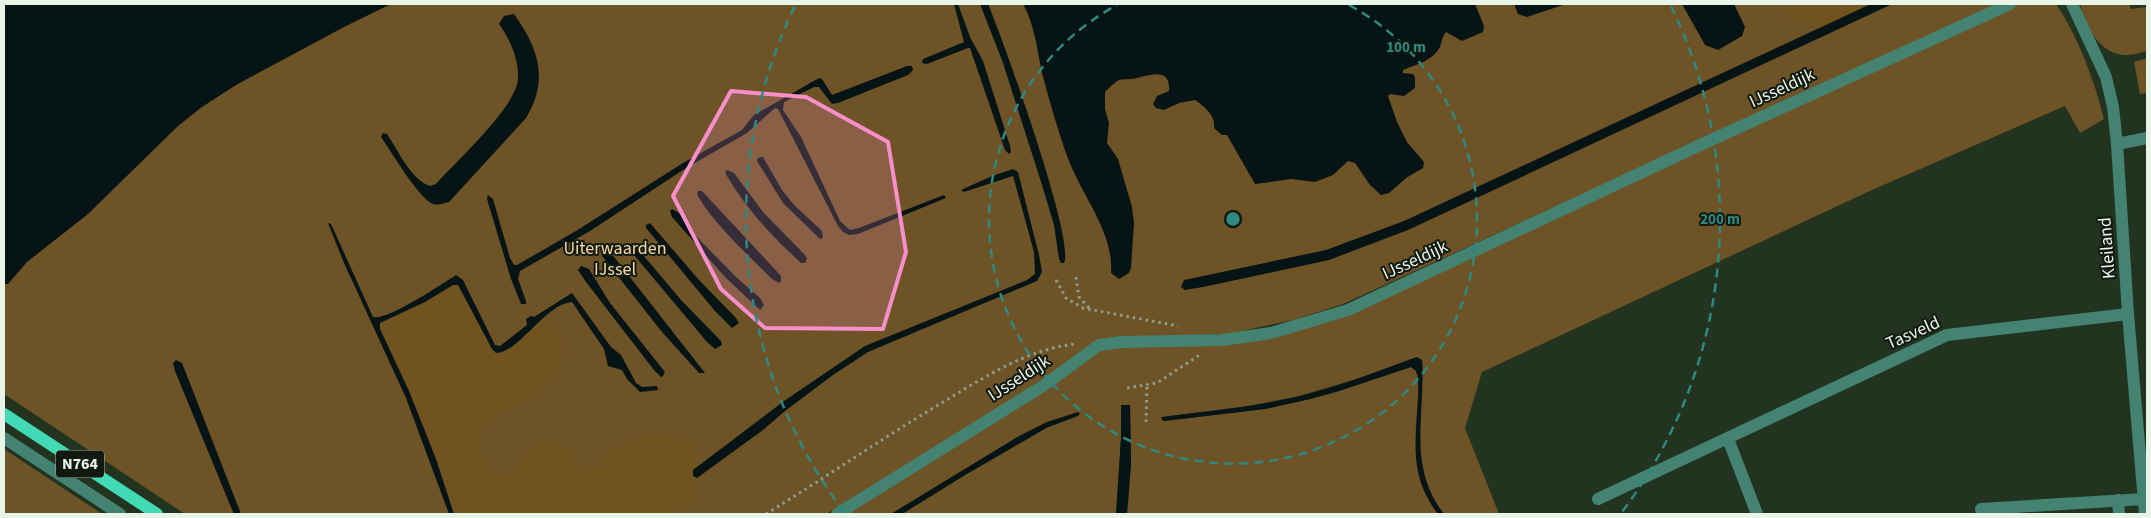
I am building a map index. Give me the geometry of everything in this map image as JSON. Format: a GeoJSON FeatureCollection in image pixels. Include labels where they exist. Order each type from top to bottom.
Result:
{"type":"FeatureCollection","features":[{"type":"Feature","properties":{"kind":"main road","name":"N764"},"geometry":{"type":"LineString","coordinates":[[4,414],[157,514]]}},
{"type":"Feature","properties":{"kind":"street","name":"IJsseldijk"},"geometry":{"type":"LineString","coordinates":[[837,514],[1043,386],[1099,345],[1122,342],[1222,340],[1271,332],[1348,310],[1698,146],[2010,4]]}},
{"type":"Feature","properties":{"kind":"street","name":"Kleiland"},"geometry":{"type":"LineString","coordinates":[[2072,4],[2106,77],[2113,107],[2118,144],[2128,314],[2142,403],[2145,514]]}},
{"type":"Feature","properties":{"kind":"street"},"geometry":{"type":"LineString","coordinates":[[2118,144],[2147,138]]}},
{"type":"Feature","properties":{"kind":"street","name":"Tasveld"},"geometry":{"type":"LineString","coordinates":[[1598,499],[1947,334],[2128,314]]}},
{"type":"Feature","properties":{"kind":"street"},"geometry":{"type":"LineString","coordinates":[[4,438],[120,514]]}},
{"type":"Feature","properties":{"kind":"street"},"geometry":{"type":"LineString","coordinates":[[1728,438],[1757,514]]}},
{"type":"Feature","properties":{"kind":"street"},"geometry":{"type":"LineString","coordinates":[[1983,514],[1981,509],[2144,499]]}},
{"type":"Feature","properties":{"kind":"street"},"geometry":{"type":"LineString","coordinates":[[2118,500],[2119,514]]}},
{"type":"Feature","properties":{"kind":"path"},"geometry":{"type":"LineString","coordinates":[[1076,277],[1079,297],[1090,309]]}},
{"type":"Feature","properties":{"kind":"path"},"geometry":{"type":"LineString","coordinates":[[766,514],[898,429],[983,378],[1030,354],[1059,346],[1088,343],[1099,345]]}},
{"type":"Feature","properties":{"kind":"path"},"geometry":{"type":"LineString","coordinates":[[1146,422],[1147,386]]}},
{"type":"Feature","properties":{"kind":"highlighted area"},"geometry":{"type":"Polygon","coordinates":[[[731,91],[806,97],[888,142],[906,252],[883,329],[765,328],[721,289],[673,196],[731,91]]]}},
{"type":"Feature","properties":{"kind":"green space","name":"Uiterwaarden IJssel"},"geometry":{"type":"Polygon","coordinates":[[[250,4],[1795,4],[1806,24],[1818,29],[1810,32],[1814,40],[1892,4],[1998,4],[1343,304],[1293,320],[1228,334],[1117,337],[1072,359],[1006,404],[826,514],[185,514],[4,394],[4,235],[250,4]]]}},
{"type":"Feature","properties":{"kind":"green space"},"geometry":{"type":"Polygon","coordinates":[[[2018,4],[2056,4],[2072,31],[2085,60],[2096,89],[2104,119],[2080,133],[2065,106],[1872,190],[1482,372],[1465,428],[1499,514],[1444,514],[1432,496],[1421,459],[1422,360],[1411,359],[1380,372],[1299,396],[1248,406],[1161,417],[1164,421],[1265,409],[1339,391],[1411,367],[1416,371],[1418,386],[1417,465],[1424,490],[1438,514],[1127,514],[1131,464],[1130,405],[1121,405],[1121,438],[1116,514],[902,514],[1046,428],[1080,414],[1021,435],[891,514],[846,514],[1095,351],[1120,347],[1262,340],[1427,277],[2018,4]]]}},
{"type":"Feature","properties":{"kind":"green space"},"geometry":{"type":"Polygon","coordinates":[[[2080,4],[2129,4],[2131,9],[2147,7],[2147,51],[2128,55],[2110,51],[2090,31],[2080,4]]]}},
{"type":"Feature","properties":{"kind":"green space"},"geometry":{"type":"Polygon","coordinates":[[[2147,58],[2147,93],[2140,94],[2134,62],[2147,58]]]}},
{"type":"Feature","properties":{"kind":"green space"},"geometry":{"type":"Polygon","coordinates":[[[4,449],[102,514],[4,514],[4,449]]]}},
{"type":"Feature","properties":{"kind":"shaded area"},"geometry":{"type":"Polygon","coordinates":[[[4,4],[391,4],[236,85],[202,107],[178,126],[88,214],[27,262],[8,284],[4,284],[4,4]]]}},
{"type":"Feature","properties":{"kind":"shaded area"},"geometry":{"type":"Polygon","coordinates":[[[954,4],[958,4],[970,37],[983,61],[1010,146],[1011,152],[1009,154],[1005,150],[970,48],[927,64],[922,63],[923,59],[964,42],[954,4]]]}},
{"type":"Feature","properties":{"kind":"shaded area"},"geometry":{"type":"Polygon","coordinates":[[[980,4],[988,4],[1036,138],[1059,218],[1065,247],[1064,263],[1061,263],[1059,259],[1054,225],[1003,63],[980,4]]]}},
{"type":"Feature","properties":{"kind":"shaded area"},"geometry":{"type":"Polygon","coordinates":[[[1023,4],[1475,4],[1484,26],[1483,32],[1462,41],[1446,32],[1440,47],[1433,56],[1424,62],[1403,70],[1403,73],[1413,74],[1415,77],[1415,88],[1404,96],[1390,94],[1388,96],[1397,122],[1407,142],[1424,162],[1423,168],[1406,178],[1389,193],[1381,195],[1370,185],[1355,163],[1348,161],[1333,175],[1315,182],[1291,179],[1255,184],[1227,135],[1222,135],[1214,128],[1211,115],[1198,102],[1195,100],[1179,103],[1164,110],[1156,108],[1153,104],[1157,96],[1169,91],[1167,78],[1159,74],[1153,74],[1117,81],[1105,92],[1105,109],[1109,123],[1107,143],[1118,159],[1132,207],[1134,223],[1131,268],[1129,273],[1119,279],[1111,273],[1111,258],[1103,229],[1075,175],[1065,150],[1042,73],[1033,29],[1023,4]]]}},
{"type":"Feature","properties":{"kind":"shaded area"},"geometry":{"type":"Polygon","coordinates":[[[1514,4],[1566,4],[1527,17],[1518,14],[1514,4]]]}},
{"type":"Feature","properties":{"kind":"shaded area"},"geometry":{"type":"Polygon","coordinates":[[[1682,4],[1734,4],[1745,27],[1742,36],[1718,50],[1705,45],[1682,4]]]}},
{"type":"Feature","properties":{"kind":"shaded area"},"geometry":{"type":"Polygon","coordinates":[[[1777,4],[1871,4],[1818,29],[1792,18],[1777,4]]]}},
{"type":"Feature","properties":{"kind":"shaded area"},"geometry":{"type":"Polygon","coordinates":[[[1871,4],[1892,4],[1408,230],[1329,260],[1203,287],[1185,290],[1181,287],[1184,280],[1326,250],[1404,221],[1871,4]]]}},
{"type":"Feature","properties":{"kind":"shaded area"},"geometry":{"type":"Polygon","coordinates":[[[514,14],[530,40],[538,65],[539,78],[533,104],[526,118],[449,202],[439,205],[433,204],[413,184],[381,137],[383,133],[387,134],[417,178],[430,186],[436,184],[497,118],[508,104],[515,90],[518,71],[515,57],[507,36],[499,24],[504,16],[514,14]]]}},
{"type":"Feature","properties":{"kind":"shaded area"},"geometry":{"type":"Polygon","coordinates":[[[907,66],[912,66],[913,70],[908,75],[838,103],[832,104],[819,87],[814,87],[784,102],[783,110],[801,137],[840,221],[850,230],[944,195],[946,198],[858,234],[849,235],[843,232],[838,226],[778,109],[775,108],[747,133],[686,168],[590,231],[520,271],[518,279],[526,301],[526,304],[521,304],[511,279],[487,199],[488,195],[493,199],[510,258],[514,265],[517,265],[576,231],[683,163],[742,130],[754,115],[819,78],[822,79],[832,95],[907,66]]]}},
{"type":"Feature","properties":{"kind":"shaded area"},"geometry":{"type":"Polygon","coordinates":[[[760,157],[763,157],[782,190],[794,205],[822,231],[823,238],[820,239],[783,203],[757,161],[760,157]]]}},
{"type":"Feature","properties":{"kind":"shaded area"},"geometry":{"type":"Polygon","coordinates":[[[1013,169],[1018,172],[1039,255],[1042,272],[1037,281],[868,352],[833,375],[763,430],[697,478],[693,476],[693,470],[784,401],[865,346],[1027,280],[1035,274],[1034,252],[1013,176],[964,192],[961,190],[1013,169]]]}},
{"type":"Feature","properties":{"kind":"shaded area"},"geometry":{"type":"Polygon","coordinates":[[[727,170],[734,173],[763,212],[804,254],[807,258],[805,263],[801,263],[790,253],[752,212],[727,176],[725,172],[727,170]]]}},
{"type":"Feature","properties":{"kind":"shaded area"},"geometry":{"type":"Polygon","coordinates":[[[698,191],[702,191],[781,276],[779,283],[772,279],[721,227],[703,204],[697,194],[698,191]]]}},
{"type":"Feature","properties":{"kind":"shaded area"},"geometry":{"type":"Polygon","coordinates":[[[672,209],[679,213],[693,233],[736,277],[760,298],[764,305],[760,310],[725,277],[672,217],[670,211],[672,209]]]}},
{"type":"Feature","properties":{"kind":"shaded area"},"geometry":{"type":"Polygon","coordinates":[[[328,223],[331,224],[373,317],[380,317],[402,308],[456,275],[463,280],[495,345],[500,346],[527,325],[526,319],[531,316],[534,317],[572,293],[611,347],[621,355],[636,383],[642,387],[657,386],[658,390],[640,392],[627,379],[622,370],[608,366],[604,349],[572,302],[552,311],[514,345],[505,351],[496,353],[492,349],[458,285],[453,285],[425,302],[380,323],[380,329],[409,391],[436,459],[454,514],[449,514],[406,398],[344,263],[328,223]]]}},
{"type":"Feature","properties":{"kind":"shaded area"},"geometry":{"type":"Polygon","coordinates":[[[650,223],[739,323],[732,328],[715,311],[646,228],[646,225],[650,223]]]}},
{"type":"Feature","properties":{"kind":"shaded area"},"geometry":{"type":"Polygon","coordinates":[[[633,243],[681,300],[721,341],[722,345],[715,349],[707,342],[629,249],[627,245],[633,243]]]}},
{"type":"Feature","properties":{"kind":"shaded area"},"geometry":{"type":"Polygon","coordinates":[[[603,250],[608,251],[615,258],[705,373],[699,373],[662,332],[602,256],[603,250]]]}},
{"type":"Feature","properties":{"kind":"shaded area"},"geometry":{"type":"Polygon","coordinates":[[[581,266],[589,269],[610,303],[665,372],[663,376],[661,377],[654,370],[586,282],[578,270],[581,266]]]}},
{"type":"Feature","properties":{"kind":"shaded area"},"geometry":{"type":"Polygon","coordinates":[[[456,284],[496,353],[504,352],[543,319],[554,327],[561,342],[561,361],[552,377],[522,402],[498,413],[479,427],[480,454],[487,469],[492,473],[501,475],[512,474],[519,463],[533,449],[539,446],[552,445],[574,454],[577,466],[586,471],[599,467],[623,445],[632,441],[651,437],[670,438],[690,442],[698,456],[699,465],[693,470],[693,476],[697,478],[690,501],[670,514],[454,514],[436,459],[409,391],[379,325],[456,284]]]}},
{"type":"Feature","properties":{"kind":"shaded area"},"geometry":{"type":"Polygon","coordinates":[[[1417,357],[1422,360],[1420,440],[1425,478],[1444,514],[1438,514],[1427,497],[1420,480],[1416,447],[1418,376],[1411,367],[1339,391],[1265,409],[1164,421],[1161,419],[1163,417],[1249,406],[1300,396],[1345,383],[1417,357]]]}},
{"type":"Feature","properties":{"kind":"shaded area"},"geometry":{"type":"Polygon","coordinates":[[[176,360],[182,363],[241,514],[234,514],[233,512],[175,371],[173,363],[176,360]]]}},
{"type":"Feature","properties":{"kind":"shaded area"},"geometry":{"type":"Polygon","coordinates":[[[1121,405],[1130,405],[1131,464],[1127,514],[1116,514],[1121,438],[1121,405]]]}},
{"type":"Feature","properties":{"kind":"shaded area"},"geometry":{"type":"Polygon","coordinates":[[[1078,412],[1080,414],[1078,416],[1046,428],[902,514],[891,514],[1021,435],[1047,422],[1078,412]]]}}]}
